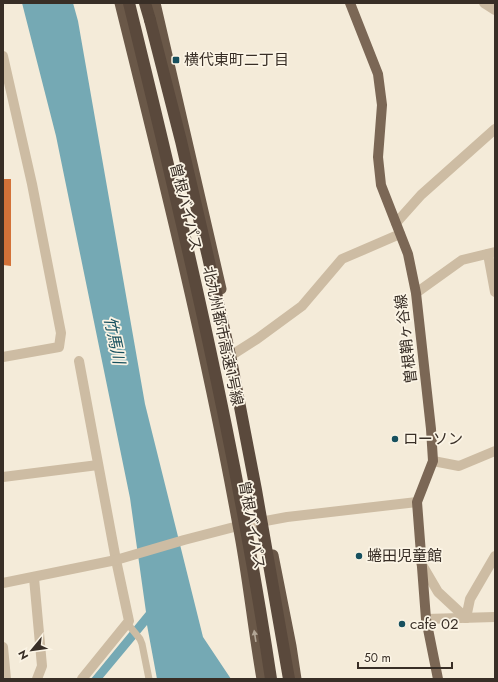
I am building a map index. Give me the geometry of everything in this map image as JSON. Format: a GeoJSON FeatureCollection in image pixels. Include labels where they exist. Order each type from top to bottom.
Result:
{"type":"FeatureCollection","features":[{"type":"Feature","properties":{"kind":"highway","name":"曽根バイパス"},"geometry":{"type":"LineString","coordinates":[[120,3],[184,261],[238,526],[265,678]]}},
{"type":"Feature","properties":{"kind":"highway","name":"北九州都市高速1号線"},"geometry":{"type":"LineString","coordinates":[[128,3],[174,190],[213,363],[240,493],[265,678]]}},
{"type":"Feature","properties":{"kind":"highway","name":"北九州都市高速1号線"},"geometry":{"type":"LineString","coordinates":[[145,3],[181,140],[231,360],[256,490],[289,679]]}},
{"type":"Feature","properties":{"kind":"highway","name":"曽根バイパス"},"geometry":{"type":"LineString","coordinates":[[154,3],[214,257],[235,354],[266,521],[292,646],[296,679]]}},
{"type":"Feature","properties":{"kind":"main road","name":"曽根鞘ヶ谷線"},"geometry":{"type":"LineString","coordinates":[[350,3],[378,74],[382,105],[378,157],[381,185],[408,254],[416,293],[431,429],[433,461],[417,502],[426,618],[438,679]]}},
{"type":"Feature","properties":{"kind":"street"},"geometry":{"type":"LineString","coordinates":[[484,3],[495,10]]}},
{"type":"Feature","properties":{"kind":"street"},"geometry":{"type":"LineString","coordinates":[[3,56],[32,184],[61,333],[59,346],[3,357]]}},
{"type":"Feature","properties":{"kind":"street"},"geometry":{"type":"LineString","coordinates":[[396,223],[421,195],[495,129]]}},
{"type":"Feature","properties":{"kind":"street"},"geometry":{"type":"LineString","coordinates":[[235,354],[302,306],[342,259],[400,234]]}},
{"type":"Feature","properties":{"kind":"street"},"geometry":{"type":"LineString","coordinates":[[416,293],[462,260],[492,253],[495,292]]}},
{"type":"Feature","properties":{"kind":"street"},"geometry":{"type":"LineString","coordinates":[[79,362],[116,560],[129,621],[82,679]]}},
{"type":"Feature","properties":{"kind":"street"},"geometry":{"type":"LineString","coordinates":[[433,461],[459,466],[491,453],[495,460]]}},
{"type":"Feature","properties":{"kind":"street"},"geometry":{"type":"LineString","coordinates":[[3,477],[98,465]]}},
{"type":"Feature","properties":{"kind":"street"},"geometry":{"type":"LineString","coordinates":[[3,584],[129,557],[184,540],[238,526],[266,521],[417,502]]}},
{"type":"Feature","properties":{"kind":"street"},"geometry":{"type":"LineString","coordinates":[[466,618],[470,599],[495,556]]}},
{"type":"Feature","properties":{"kind":"street"},"geometry":{"type":"LineString","coordinates":[[421,563],[438,592],[466,618]]}},
{"type":"Feature","properties":{"kind":"street"},"geometry":{"type":"LineString","coordinates":[[34,578],[42,666],[37,679]]}},
{"type":"Feature","properties":{"kind":"street"},"geometry":{"type":"LineString","coordinates":[[426,618],[495,617]]}},
{"type":"Feature","properties":{"kind":"street"},"geometry":{"type":"LineString","coordinates":[[3,647],[6,679]]}},
{"type":"Feature","properties":{"kind":"lane"},"geometry":{"type":"LineString","coordinates":[[127,623],[140,639],[142,644],[149,679]]}},
{"type":"Feature","properties":{"kind":"water","name":"竹馬川"},"geometry":{"type":"Polygon","coordinates":[[[22,3],[73,3],[78,21],[145,404],[203,637],[231,679],[157,679],[147,625],[102,679],[91,679],[146,612],[130,498],[56,136],[22,3]]]}},
{"type":"Feature","properties":{"kind":"building"},"geometry":{"type":"Polygon","coordinates":[[[3,179],[11,179],[11,266],[3,265],[3,179]]]}},
{"type":"Feature","properties":{"kind":"place","name":"横代東町二丁目"},"geometry":{"type":"Point","coordinates":[176,60]}},
{"type":"Feature","properties":{"kind":"place","name":"ローソン"},"geometry":{"type":"Point","coordinates":[395,439]}},
{"type":"Feature","properties":{"kind":"place","name":"蜷田児童館"},"geometry":{"type":"Point","coordinates":[359,556]}},
{"type":"Feature","properties":{"kind":"place","name":"cafe 02"},"geometry":{"type":"Point","coordinates":[402,624]}}]}
